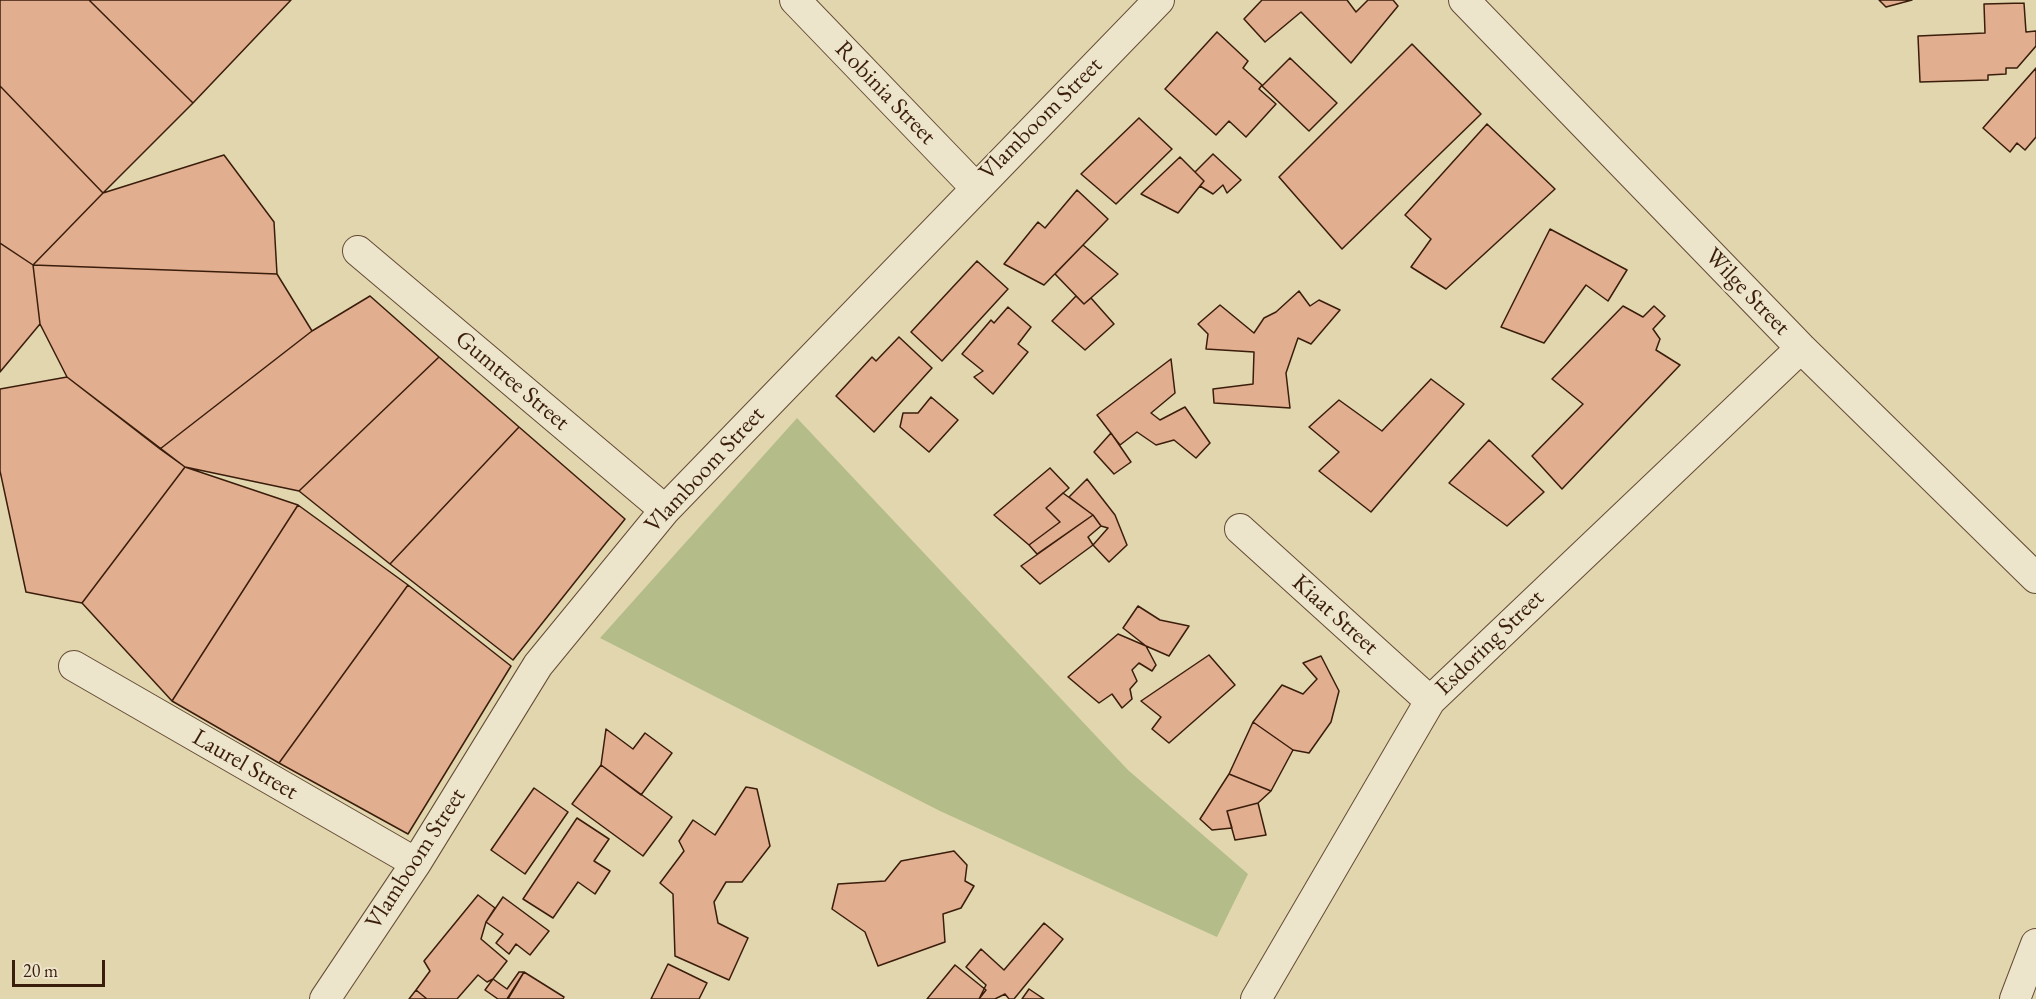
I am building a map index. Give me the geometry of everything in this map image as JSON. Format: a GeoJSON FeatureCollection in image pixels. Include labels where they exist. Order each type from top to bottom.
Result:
{"type":"FeatureCollection","features":[{"type":"Feature","properties":{"kind":"street","name":"Robinia Street"},"geometry":{"type":"LineString","coordinates":[[795,0],[975,187]]}},
{"type":"Feature","properties":{"kind":"street","name":"Vlamboom Street"},"geometry":{"type":"LineString","coordinates":[[325,999],[416,863],[538,665],[665,510],[975,187],[1159,0]]}},
{"type":"Feature","properties":{"kind":"street","name":"Wilge Street"},"geometry":{"type":"LineString","coordinates":[[1465,0],[1801,348],[2036,578]]}},
{"type":"Feature","properties":{"kind":"street","name":"Gumtree Street"},"geometry":{"type":"LineString","coordinates":[[358,251],[665,510]]}},
{"type":"Feature","properties":{"kind":"street","name":"Esdoring Street"},"geometry":{"type":"LineString","coordinates":[[1256,999],[1430,701],[1801,348]]}},
{"type":"Feature","properties":{"kind":"street","name":"Kiaat Street"},"geometry":{"type":"LineString","coordinates":[[1240,529],[1430,701]]}},
{"type":"Feature","properties":{"kind":"street","name":"Laurel Street"},"geometry":{"type":"LineString","coordinates":[[74,666],[416,863]]}},
{"type":"Feature","properties":{"kind":"street"},"geometry":{"type":"LineString","coordinates":[[2015,999],[2036,944]]}},
{"type":"Feature","properties":{"kind":"green space"},"geometry":{"type":"Polygon","coordinates":[[[797,418],[1128,770],[1248,874],[1217,937],[940,811],[600,638],[797,418]]]}},
{"type":"Feature","properties":{"kind":"building"},"geometry":{"type":"Polygon","coordinates":[[[0,0],[89,0],[193,103],[103,193],[0,86],[0,0]]]}},
{"type":"Feature","properties":{"kind":"building"},"geometry":{"type":"Polygon","coordinates":[[[89,0],[291,0],[193,103],[89,0]]]}},
{"type":"Feature","properties":{"kind":"building"},"geometry":{"type":"Polygon","coordinates":[[[1262,0],[1347,0],[1356,12],[1368,0],[1393,0],[1398,6],[1351,63],[1301,12],[1265,42],[1244,19],[1262,0]]]}},
{"type":"Feature","properties":{"kind":"building"},"geometry":{"type":"Polygon","coordinates":[[[1879,0],[1912,0],[1886,7],[1879,0]]]}},
{"type":"Feature","properties":{"kind":"building"},"geometry":{"type":"Polygon","coordinates":[[[2024,3],[2026,32],[2036,31],[2036,46],[2017,68],[2006,68],[2006,74],[1988,75],[1988,80],[1920,82],[1918,36],[1985,33],[1984,4],[2024,3]]]}},
{"type":"Feature","properties":{"kind":"building"},"geometry":{"type":"Polygon","coordinates":[[[1217,32],[1248,61],[1243,68],[1262,85],[1259,89],[1276,104],[1246,137],[1229,121],[1216,135],[1165,89],[1217,32]]]}},
{"type":"Feature","properties":{"kind":"building"},"geometry":{"type":"Polygon","coordinates":[[[1412,44],[1481,114],[1342,249],[1279,177],[1412,44]]]}},
{"type":"Feature","properties":{"kind":"building"},"geometry":{"type":"Polygon","coordinates":[[[1290,58],[1337,103],[1309,131],[1262,86],[1290,58]]]}},
{"type":"Feature","properties":{"kind":"building"},"geometry":{"type":"Polygon","coordinates":[[[2036,68],[2036,137],[2025,150],[2017,143],[2010,152],[1983,128],[2036,68]]]}},
{"type":"Feature","properties":{"kind":"building"},"geometry":{"type":"Polygon","coordinates":[[[0,86],[103,193],[33,265],[0,243],[0,86]]]}},
{"type":"Feature","properties":{"kind":"building"},"geometry":{"type":"Polygon","coordinates":[[[1139,118],[1172,149],[1116,204],[1081,174],[1139,118]]]}},
{"type":"Feature","properties":{"kind":"building"},"geometry":{"type":"Polygon","coordinates":[[[1487,124],[1555,189],[1446,289],[1411,267],[1431,239],[1405,215],[1487,124]]]}},
{"type":"Feature","properties":{"kind":"building"},"geometry":{"type":"Polygon","coordinates":[[[1213,154],[1241,180],[1227,193],[1223,185],[1213,194],[1200,186],[1204,181],[1195,172],[1213,154]]]}},
{"type":"Feature","properties":{"kind":"building"},"geometry":{"type":"Polygon","coordinates":[[[224,155],[274,222],[277,274],[33,265],[103,193],[224,155]]]}},
{"type":"Feature","properties":{"kind":"building"},"geometry":{"type":"Polygon","coordinates":[[[1180,157],[1204,181],[1178,213],[1141,194],[1180,157]]]}},
{"type":"Feature","properties":{"kind":"building"},"geometry":{"type":"Polygon","coordinates":[[[1077,190],[1108,219],[1044,285],[1004,264],[1038,222],[1045,228],[1077,190]]]}},
{"type":"Feature","properties":{"kind":"building"},"geometry":{"type":"Polygon","coordinates":[[[1550,229],[1627,270],[1608,301],[1586,285],[1544,343],[1501,327],[1550,229]]]}},
{"type":"Feature","properties":{"kind":"building"},"geometry":{"type":"Polygon","coordinates":[[[0,243],[33,265],[40,324],[0,372],[0,243]]]}},
{"type":"Feature","properties":{"kind":"building"},"geometry":{"type":"Polygon","coordinates":[[[1083,245],[1118,274],[1084,304],[1055,274],[1083,245]]]}},
{"type":"Feature","properties":{"kind":"building"},"geometry":{"type":"Polygon","coordinates":[[[977,261],[1008,289],[942,361],[911,332],[977,261]]]}},
{"type":"Feature","properties":{"kind":"building"},"geometry":{"type":"Polygon","coordinates":[[[33,265],[277,274],[312,331],[160,449],[67,377],[40,324],[33,265]]]}},
{"type":"Feature","properties":{"kind":"building"},"geometry":{"type":"Polygon","coordinates":[[[1299,291],[1310,306],[1319,300],[1340,310],[1311,344],[1298,338],[1286,373],[1290,408],[1214,403],[1213,389],[1253,384],[1254,352],[1206,349],[1208,334],[1198,324],[1220,305],[1254,333],[1264,318],[1276,312],[1299,291]]]}},
{"type":"Feature","properties":{"kind":"building"},"geometry":{"type":"Polygon","coordinates":[[[370,296],[439,357],[299,491],[185,467],[160,449],[312,331],[370,296]]]}},
{"type":"Feature","properties":{"kind":"building"},"geometry":{"type":"Polygon","coordinates":[[[1076,296],[1084,304],[1091,298],[1114,324],[1085,350],[1052,321],[1076,296]]]}},
{"type":"Feature","properties":{"kind":"building"},"geometry":{"type":"Polygon","coordinates":[[[1623,306],[1643,317],[1654,306],[1665,316],[1653,329],[1660,339],[1656,350],[1680,365],[1562,489],[1532,456],[1583,404],[1552,379],[1623,306]]]}},
{"type":"Feature","properties":{"kind":"building"},"geometry":{"type":"Polygon","coordinates":[[[1008,307],[1031,327],[1018,344],[1028,352],[993,394],[974,377],[983,371],[962,354],[991,320],[994,323],[1008,307]]]}},
{"type":"Feature","properties":{"kind":"building"},"geometry":{"type":"Polygon","coordinates":[[[899,337],[932,368],[874,432],[836,396],[872,357],[876,361],[899,337]]]}},
{"type":"Feature","properties":{"kind":"building"},"geometry":{"type":"Polygon","coordinates":[[[439,357],[519,427],[390,564],[299,491],[439,357]]]}},
{"type":"Feature","properties":{"kind":"building"},"geometry":{"type":"Polygon","coordinates":[[[1171,359],[1175,393],[1151,413],[1160,420],[1185,407],[1210,443],[1196,458],[1174,440],[1156,445],[1137,432],[1120,445],[1097,415],[1171,359]]]}},
{"type":"Feature","properties":{"kind":"building"},"geometry":{"type":"Polygon","coordinates":[[[67,377],[185,467],[82,603],[26,592],[0,471],[0,389],[67,377]]]}},
{"type":"Feature","properties":{"kind":"building"},"geometry":{"type":"Polygon","coordinates":[[[1431,379],[1464,404],[1371,512],[1319,471],[1339,452],[1309,427],[1339,400],[1382,431],[1431,379]]]}},
{"type":"Feature","properties":{"kind":"building"},"geometry":{"type":"Polygon","coordinates":[[[931,397],[958,420],[929,452],[900,427],[903,413],[918,413],[931,397]]]}},
{"type":"Feature","properties":{"kind":"building"},"geometry":{"type":"Polygon","coordinates":[[[519,427],[625,519],[513,660],[390,564],[519,427]]]}},
{"type":"Feature","properties":{"kind":"building"},"geometry":{"type":"Polygon","coordinates":[[[1111,433],[1131,462],[1114,474],[1094,452],[1111,433]]]}},
{"type":"Feature","properties":{"kind":"building"},"geometry":{"type":"Polygon","coordinates":[[[1489,440],[1544,492],[1507,526],[1449,483],[1489,440]]]}},
{"type":"Feature","properties":{"kind":"building"},"geometry":{"type":"Polygon","coordinates":[[[185,467],[298,505],[172,701],[82,603],[185,467]]]}},
{"type":"Feature","properties":{"kind":"building"},"geometry":{"type":"Polygon","coordinates":[[[1050,468],[1069,488],[1046,508],[1060,522],[1029,545],[994,515],[1050,468]]]}},
{"type":"Feature","properties":{"kind":"building"},"geometry":{"type":"Polygon","coordinates":[[[1087,479],[1115,515],[1127,545],[1109,562],[1093,545],[1108,528],[1101,526],[1093,515],[1069,497],[1087,479]]]}},
{"type":"Feature","properties":{"kind":"building"},"geometry":{"type":"Polygon","coordinates":[[[1063,493],[1093,515],[1037,554],[1029,545],[1060,522],[1046,508],[1063,493]]]}},
{"type":"Feature","properties":{"kind":"building"},"geometry":{"type":"Polygon","coordinates":[[[298,505],[408,585],[279,763],[172,701],[298,505]]]}},
{"type":"Feature","properties":{"kind":"building"},"geometry":{"type":"Polygon","coordinates":[[[1093,515],[1101,526],[1088,537],[1093,545],[1040,584],[1021,566],[1093,515]]]}},
{"type":"Feature","properties":{"kind":"building"},"geometry":{"type":"Polygon","coordinates":[[[408,585],[511,666],[408,834],[279,763],[408,585]]]}},
{"type":"Feature","properties":{"kind":"building"},"geometry":{"type":"Polygon","coordinates":[[[1138,606],[1160,620],[1189,626],[1169,656],[1146,646],[1123,628],[1138,606]]]}},
{"type":"Feature","properties":{"kind":"building"},"geometry":{"type":"Polygon","coordinates":[[[1118,634],[1146,646],[1156,665],[1152,671],[1139,663],[1132,670],[1137,681],[1130,689],[1132,699],[1122,708],[1112,694],[1099,703],[1068,677],[1118,634]]]}},
{"type":"Feature","properties":{"kind":"building"},"geometry":{"type":"Polygon","coordinates":[[[1209,655],[1235,685],[1169,743],[1152,729],[1161,717],[1141,701],[1209,655]]]}},
{"type":"Feature","properties":{"kind":"building"},"geometry":{"type":"Polygon","coordinates":[[[1321,656],[1339,691],[1331,722],[1309,753],[1293,750],[1253,722],[1282,685],[1303,694],[1317,679],[1303,663],[1321,656]]]}},
{"type":"Feature","properties":{"kind":"building"},"geometry":{"type":"Polygon","coordinates":[[[1253,722],[1293,750],[1271,791],[1229,774],[1253,722]]]}},
{"type":"Feature","properties":{"kind":"building"},"geometry":{"type":"Polygon","coordinates":[[[606,729],[633,749],[645,733],[672,753],[641,795],[601,765],[606,729]]]}},
{"type":"Feature","properties":{"kind":"building"},"geometry":{"type":"Polygon","coordinates":[[[601,765],[672,817],[643,856],[572,804],[601,765]]]}},
{"type":"Feature","properties":{"kind":"building"},"geometry":{"type":"Polygon","coordinates":[[[1229,774],[1271,791],[1258,803],[1227,811],[1232,828],[1212,830],[1200,819],[1229,774]]]}},
{"type":"Feature","properties":{"kind":"building"},"geometry":{"type":"Polygon","coordinates":[[[746,787],[757,789],[770,846],[742,882],[726,882],[714,902],[718,923],[748,938],[729,980],[675,956],[673,894],[660,883],[684,851],[679,841],[693,820],[715,835],[746,787]]]}},
{"type":"Feature","properties":{"kind":"building"},"geometry":{"type":"Polygon","coordinates":[[[534,788],[568,812],[525,874],[491,850],[534,788]]]}},
{"type":"Feature","properties":{"kind":"building"},"geometry":{"type":"Polygon","coordinates":[[[1258,803],[1266,835],[1235,840],[1227,811],[1258,803]]]}},
{"type":"Feature","properties":{"kind":"building"},"geometry":{"type":"Polygon","coordinates":[[[577,818],[609,839],[594,861],[610,871],[595,894],[578,882],[553,918],[523,899],[577,818]]]}},
{"type":"Feature","properties":{"kind":"building"},"geometry":{"type":"Polygon","coordinates":[[[954,851],[967,865],[965,881],[974,886],[961,908],[943,914],[945,942],[878,966],[865,932],[832,909],[838,884],[885,881],[901,861],[954,851]]]}},
{"type":"Feature","properties":{"kind":"building"},"geometry":{"type":"Polygon","coordinates":[[[478,895],[495,908],[486,922],[481,939],[507,961],[493,979],[487,982],[478,975],[457,999],[427,999],[416,990],[430,971],[424,961],[478,895]]]}},
{"type":"Feature","properties":{"kind":"building"},"geometry":{"type":"Polygon","coordinates":[[[503,897],[549,931],[530,955],[516,944],[509,954],[496,943],[503,934],[486,922],[503,897]]]}},
{"type":"Feature","properties":{"kind":"building"},"geometry":{"type":"Polygon","coordinates":[[[1044,923],[1063,939],[1014,999],[1009,999],[1005,994],[995,999],[979,999],[986,985],[966,967],[981,949],[1004,970],[1044,923]]]}},
{"type":"Feature","properties":{"kind":"building"},"geometry":{"type":"Polygon","coordinates":[[[668,964],[707,983],[699,999],[651,999],[668,964]]]}},
{"type":"Feature","properties":{"kind":"building"},"geometry":{"type":"Polygon","coordinates":[[[955,965],[986,990],[979,999],[927,999],[955,965]]]}},
{"type":"Feature","properties":{"kind":"building"},"geometry":{"type":"Polygon","coordinates":[[[519,972],[524,972],[507,999],[498,999],[485,990],[493,979],[507,989],[519,972]]]}},
{"type":"Feature","properties":{"kind":"building"},"geometry":{"type":"Polygon","coordinates":[[[524,972],[564,997],[563,999],[508,999],[524,972]]]}},
{"type":"Feature","properties":{"kind":"building"},"geometry":{"type":"Polygon","coordinates":[[[1029,989],[1044,999],[1022,999],[1029,989]]]}},
{"type":"Feature","properties":{"kind":"building"},"geometry":{"type":"Polygon","coordinates":[[[416,990],[427,999],[409,999],[416,990]]]}}]}
